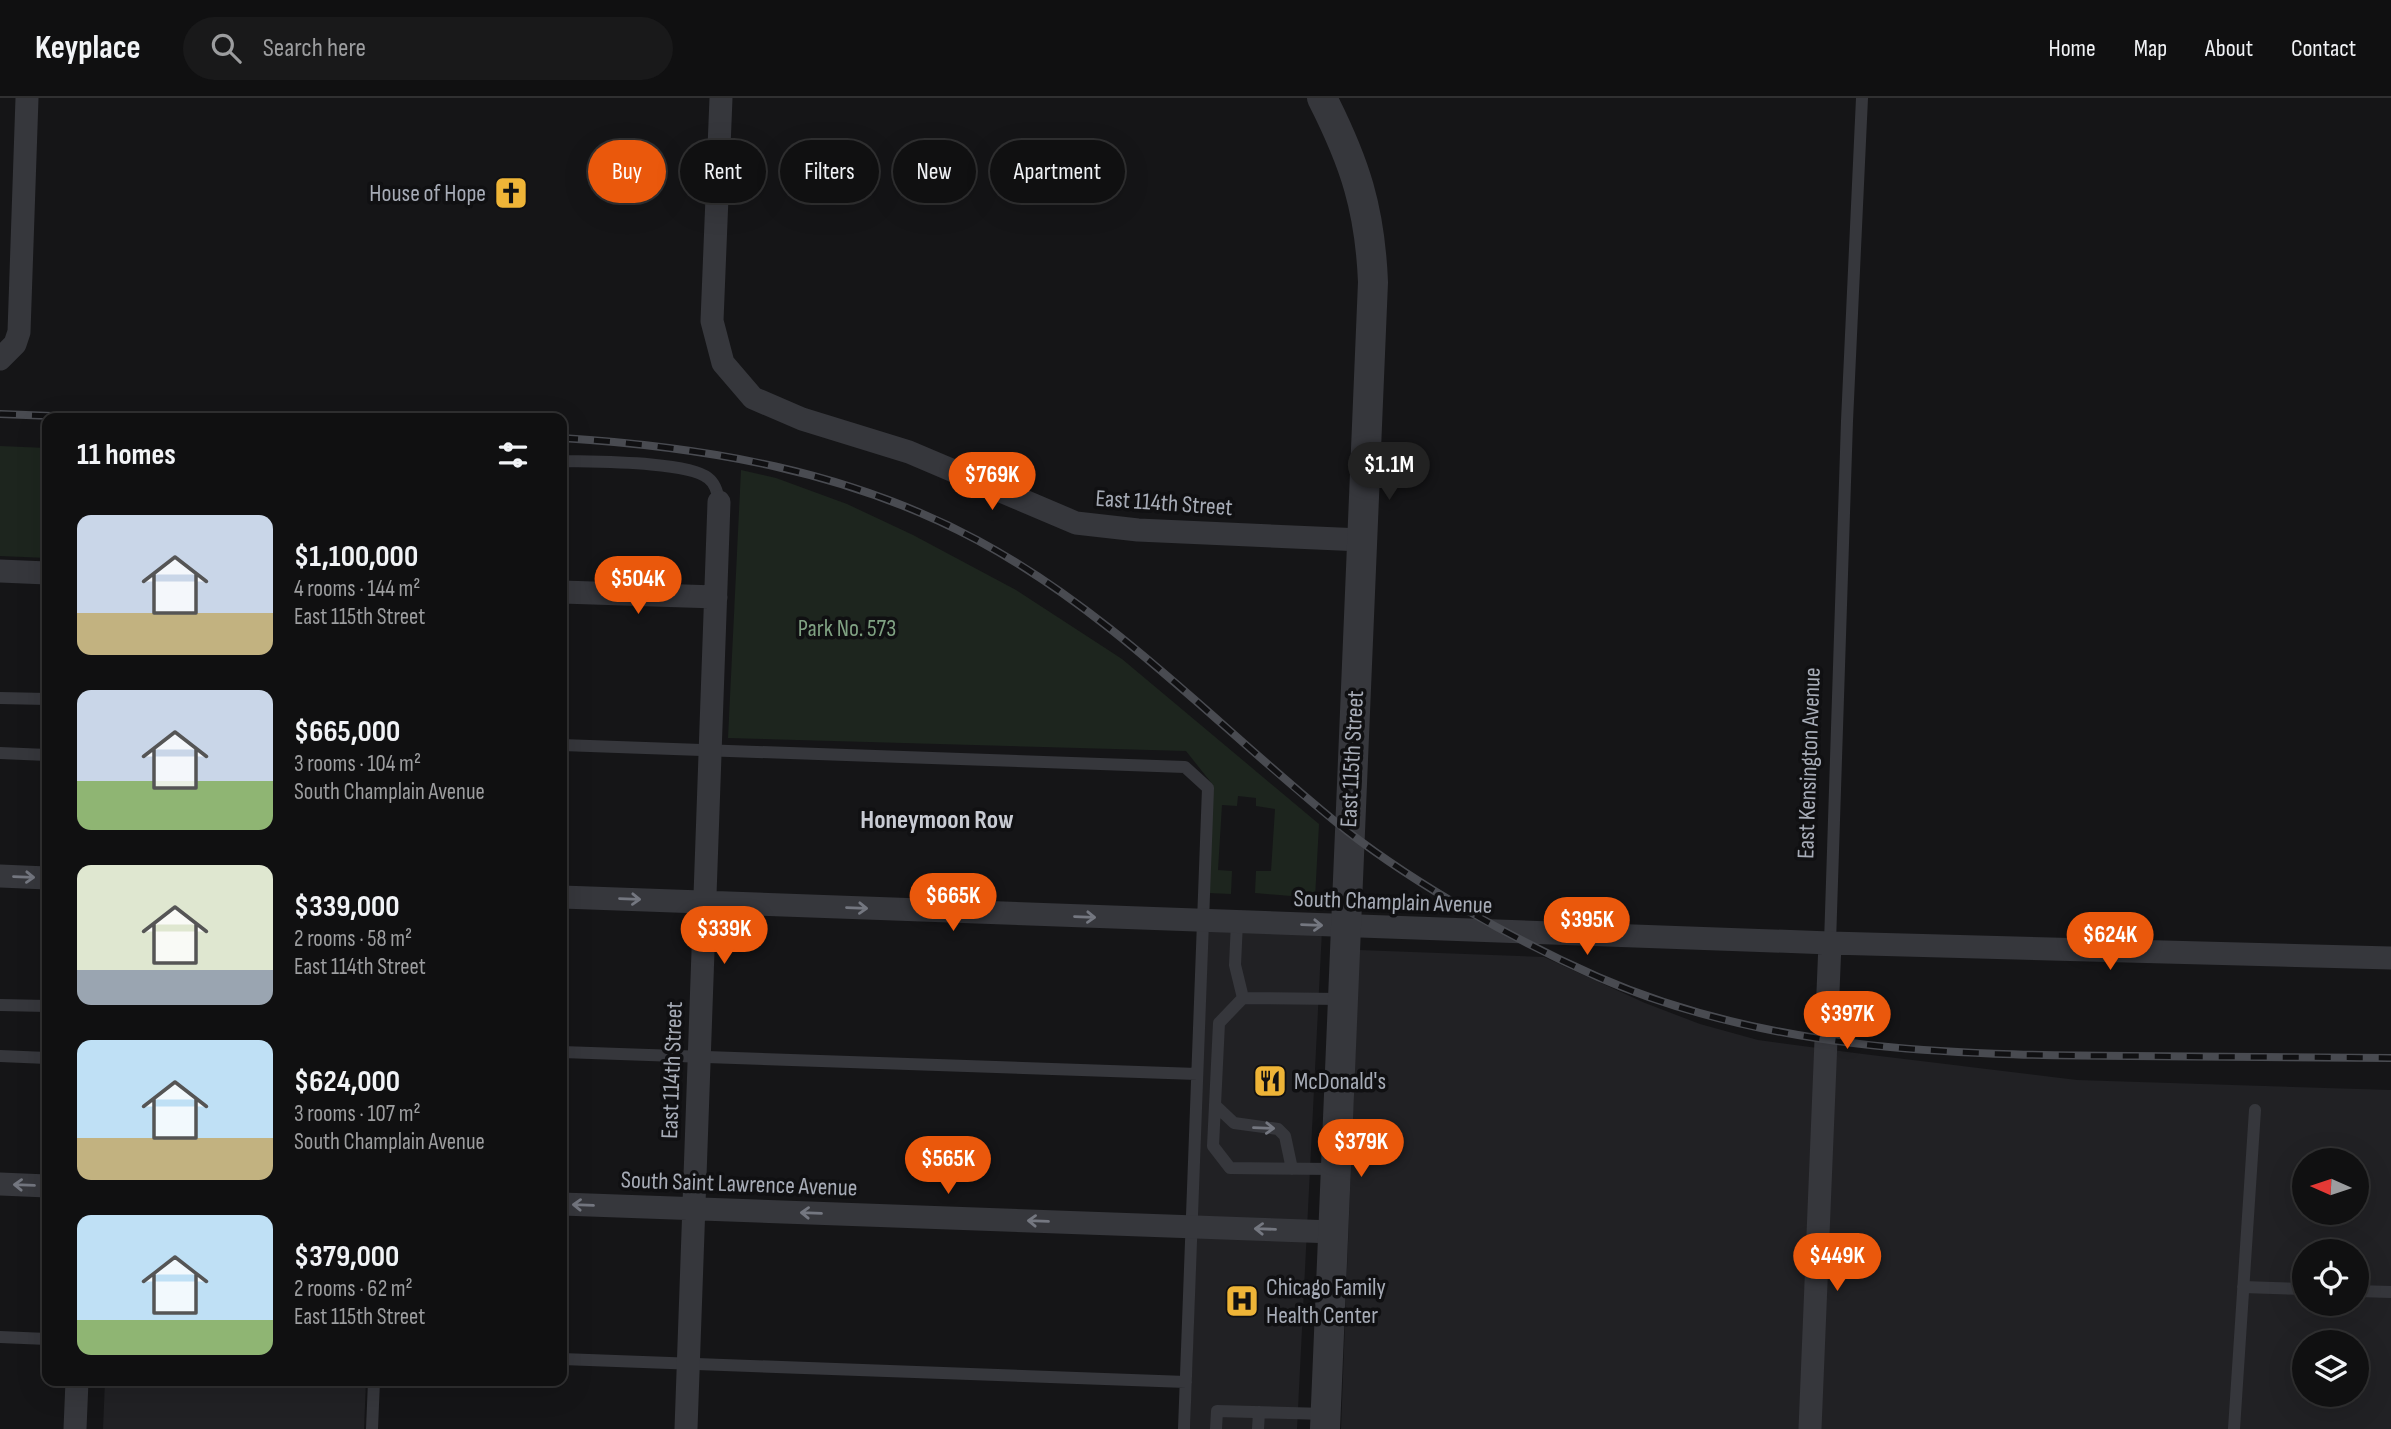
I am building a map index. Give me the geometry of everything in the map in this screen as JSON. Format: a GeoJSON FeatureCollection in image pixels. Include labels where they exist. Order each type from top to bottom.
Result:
{"type":"FeatureCollection","features":[{"type":"Feature","properties":{"kind":"street"},"geometry":{"type":"LineString","coordinates":[[4,356],[19,332],[27,98]]}},
{"type":"Feature","properties":{"kind":"street","name":"East 114th Street"},"geometry":{"type":"LineString","coordinates":[[721,98],[712,321],[723,363],[753,398],[802,419],[909,452],[1076,523],[1139,530],[1362,540]]}},
{"type":"Feature","properties":{"kind":"street","name":"East 115th Street"},"geometry":{"type":"LineString","coordinates":[[1322,98],[1357,173],[1371,244],[1373,282],[1325,1421]]}},
{"type":"Feature","properties":{"kind":"street","name":"East 114th Street"},"geometry":{"type":"LineString","coordinates":[[686,1429],[719,502]]}},
{"type":"Feature","properties":{"kind":"street"},"geometry":{"type":"LineString","coordinates":[[0,571],[42,573]]}},
{"type":"Feature","properties":{"kind":"street"},"geometry":{"type":"LineString","coordinates":[[567,592],[716,597]]}},
{"type":"Feature","properties":{"kind":"street"},"geometry":{"type":"LineString","coordinates":[[0,876],[42,878]]}},
{"type":"Feature","properties":{"kind":"street","name":"South Champlain Avenue"},"geometry":{"type":"LineString","coordinates":[[567,897],[1829,943],[2391,958]]}},
{"type":"Feature","properties":{"kind":"street","name":"East Kensington Avenue"},"geometry":{"type":"LineString","coordinates":[[1810,1429],[1829,943]]}},
{"type":"Feature","properties":{"kind":"street"},"geometry":{"type":"LineString","coordinates":[[0,1184],[42,1186]]}},
{"type":"Feature","properties":{"kind":"street","name":"South Saint Lawrence Avenue"},"geometry":{"type":"LineString","coordinates":[[567,1204],[1334,1232]]}},
{"type":"Feature","properties":{"kind":"street"},"geometry":{"type":"LineString","coordinates":[[75,1429],[77,1386]]}},
{"type":"Feature","properties":{"kind":"lane","name":"East Kensington Avenue"},"geometry":{"type":"LineString","coordinates":[[1829,943],[1847,421],[1862,98]]}},
{"type":"Feature","properties":{"kind":"lane"},"geometry":{"type":"LineString","coordinates":[[567,461],[670,468],[700,473],[711,480],[719,502]]}},
{"type":"Feature","properties":{"kind":"lane"},"geometry":{"type":"LineString","coordinates":[[0,698],[42,699]]}},
{"type":"Feature","properties":{"kind":"lane"},"geometry":{"type":"LineString","coordinates":[[567,745],[1185,767],[1208,788],[1184,1429]]}},
{"type":"Feature","properties":{"kind":"lane"},"geometry":{"type":"LineString","coordinates":[[0,753],[42,755]]}},
{"type":"Feature","properties":{"kind":"lane"},"geometry":{"type":"LineString","coordinates":[[1237,922],[1235,965],[1243,998]]}},
{"type":"Feature","properties":{"kind":"lane"},"geometry":{"type":"LineString","coordinates":[[1336,1169],[1230,1168],[1213,1146],[1219,1023],[1243,998],[1342,999]]}},
{"type":"Feature","properties":{"kind":"lane"},"geometry":{"type":"LineString","coordinates":[[0,1005],[42,1006]]}},
{"type":"Feature","properties":{"kind":"lane"},"geometry":{"type":"LineString","coordinates":[[567,1052],[1197,1074]]}},
{"type":"Feature","properties":{"kind":"lane"},"geometry":{"type":"LineString","coordinates":[[0,1056],[42,1058]]}},
{"type":"Feature","properties":{"kind":"lane"},"geometry":{"type":"LineString","coordinates":[[1215,1105],[1234,1123],[1278,1129],[1285,1136],[1292,1169]]}},
{"type":"Feature","properties":{"kind":"lane"},"geometry":{"type":"LineString","coordinates":[[2234,1429],[2255,1110]]}},
{"type":"Feature","properties":{"kind":"lane"},"geometry":{"type":"LineString","coordinates":[[2243,1287],[2292,1289]]}},
{"type":"Feature","properties":{"kind":"lane"},"geometry":{"type":"LineString","coordinates":[[2369,1291],[2391,1292]]}},
{"type":"Feature","properties":{"kind":"lane"},"geometry":{"type":"LineString","coordinates":[[0,1337],[42,1339]]}},
{"type":"Feature","properties":{"kind":"lane"},"geometry":{"type":"LineString","coordinates":[[567,1359],[1185,1381]]}},
{"type":"Feature","properties":{"kind":"lane"},"geometry":{"type":"LineString","coordinates":[[372,1429],[374,1386]]}},
{"type":"Feature","properties":{"kind":"lane"},"geometry":{"type":"LineString","coordinates":[[1216,1429],[1217,1410],[1259,1412],[1325,1421]]}},
{"type":"Feature","properties":{"kind":"lane"},"geometry":{"type":"LineString","coordinates":[[1258,1429],[1259,1412]]}},
{"type":"Feature","properties":{"kind":"shaded area"},"geometry":{"type":"Polygon","coordinates":[[[1207,926],[1322,930],[1297,1429],[1190,1429],[1207,926]]]}},
{"type":"Feature","properties":{"kind":"shaded area"},"geometry":{"type":"Polygon","coordinates":[[[1359,950],[1544,957],[1645,1003],[1700,1024],[1758,1040],[2077,1080],[2391,1090],[2391,1429],[1341,1429],[1359,950]]]}},
{"type":"Feature","properties":{"kind":"shaded area"},"geometry":{"type":"Polygon","coordinates":[[[105,1386],[366,1386],[364,1429],[103,1429],[105,1386]]]}},
{"type":"Feature","properties":{"kind":"green space"},"geometry":{"type":"Polygon","coordinates":[[[0,446],[42,448],[42,558],[0,556],[0,446]]]}},
{"type":"Feature","properties":{"kind":"green space","name":"Park No. 573"},"geometry":{"type":"Polygon","coordinates":[[[741,470],[776,478],[847,504],[913,535],[1016,590],[1122,659],[1319,824],[1315,898],[1255,893],[1256,871],[1271,871],[1275,809],[1256,806],[1256,798],[1238,796],[1237,806],[1222,805],[1218,870],[1232,871],[1231,894],[1208,893],[1213,785],[1186,751],[728,738],[741,470]]]}},
{"type":"Feature","properties":{"kind":"railway"},"geometry":{"type":"LineString","coordinates":[[0,414],[42,416]]}},
{"type":"Feature","properties":{"kind":"railway"},"geometry":{"type":"LineString","coordinates":[[567,438],[670,448],[776,466],[878,496],[977,540],[1077,603],[1123,639],[1375,852],[1436,892],[1534,947],[1598,977],[1662,1002],[1793,1034],[1859,1044],[1927,1050],[1994,1054],[2391,1058]]}},
{"type":"Feature","properties":{"kind":"place","name":"House of Hope"},"geometry":{"type":"Point","coordinates":[511,193]}},
{"type":"Feature","properties":{"kind":"place","name":"McDonald's"},"geometry":{"type":"Point","coordinates":[1270,1081]}},
{"type":"Feature","properties":{"kind":"place","name":"Chicago Family Health Center"},"geometry":{"type":"Point","coordinates":[1242,1301]}},
{"type":"Feature","properties":{"kind":"district","name":"Honeymoon Row"},"geometry":{"type":"Point","coordinates":[937,820]}}]}
